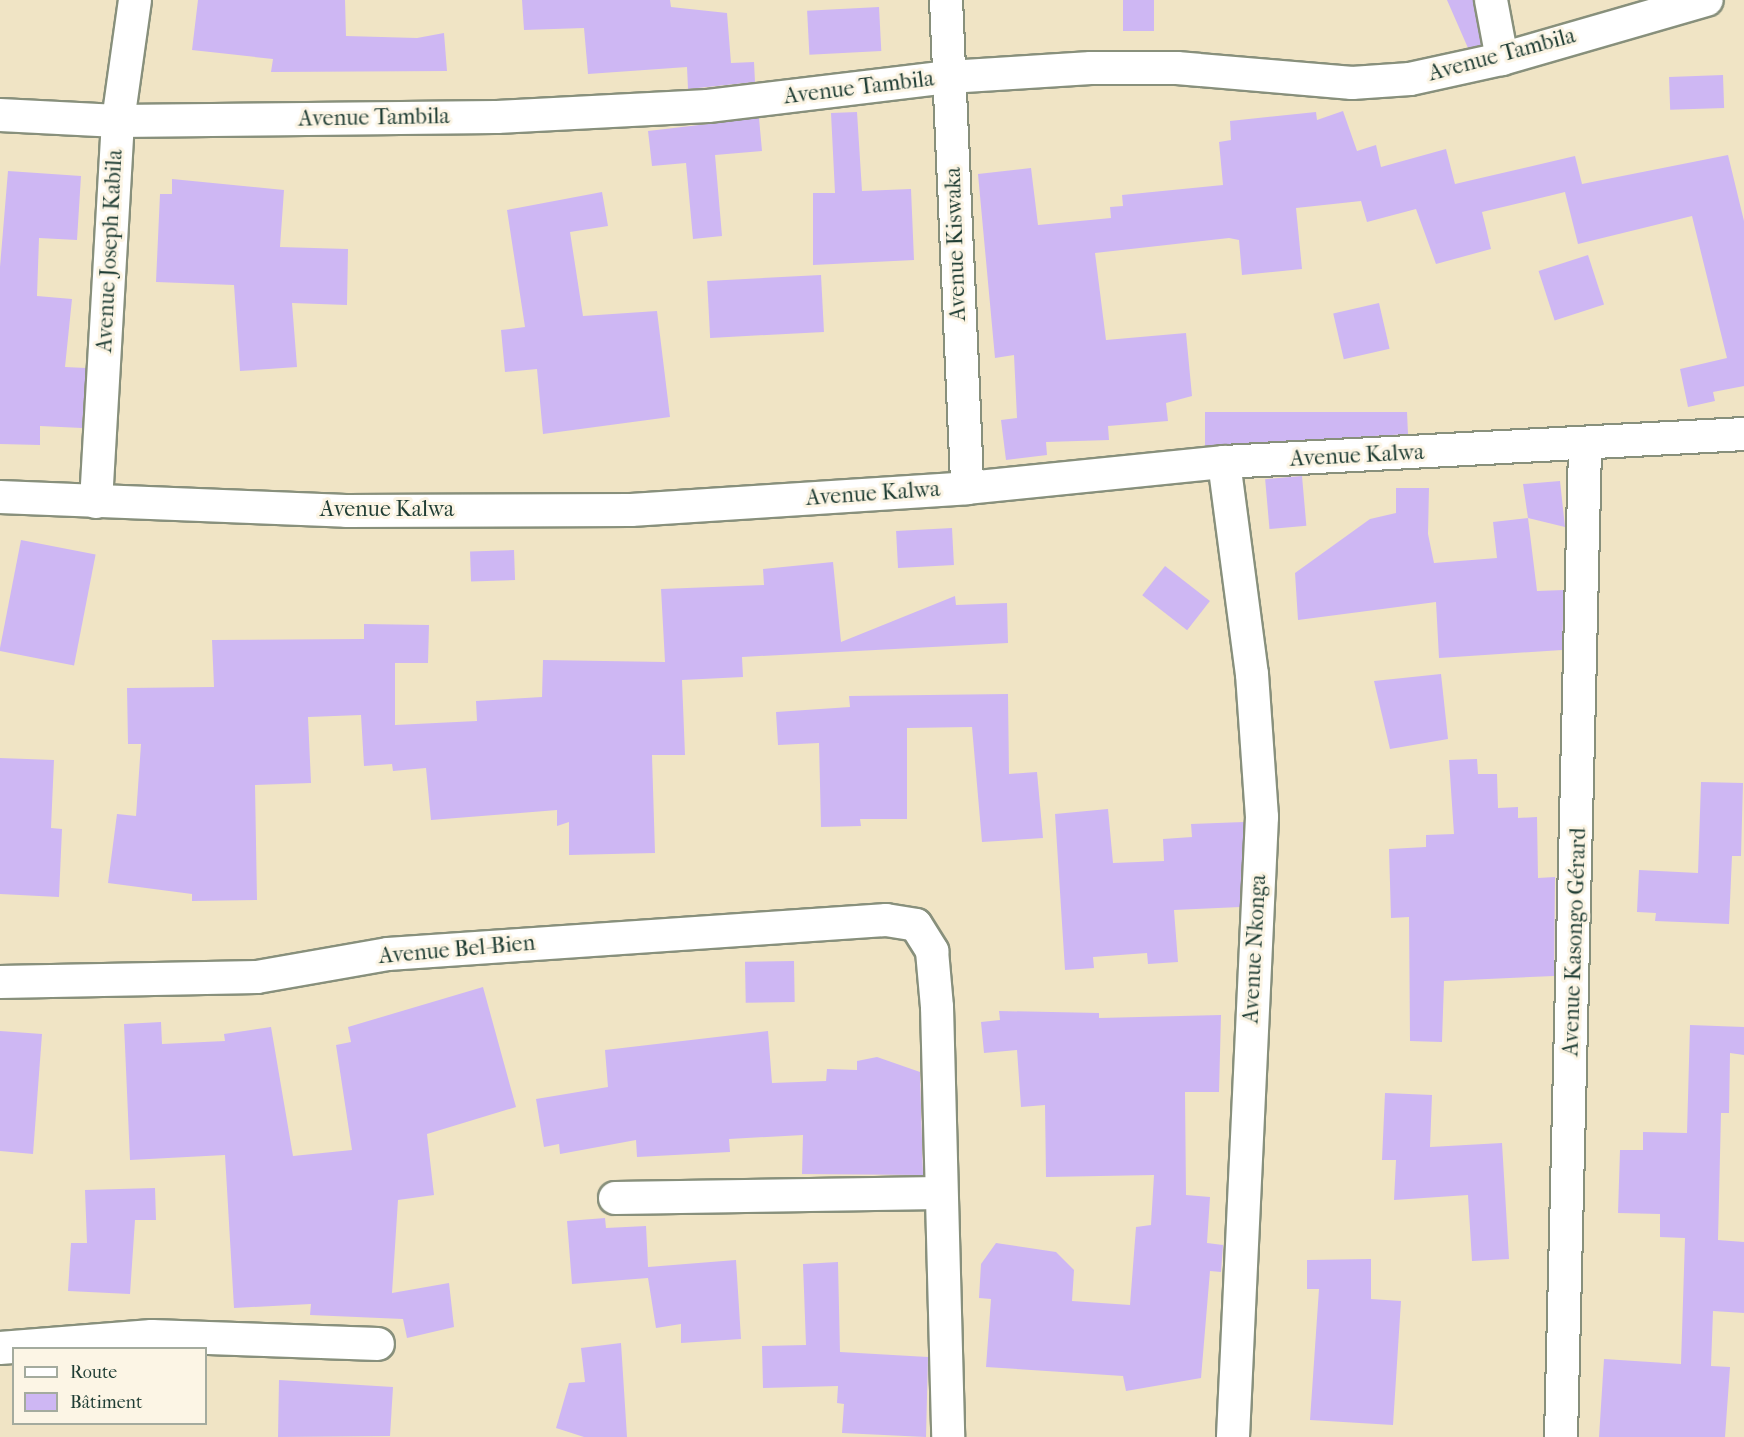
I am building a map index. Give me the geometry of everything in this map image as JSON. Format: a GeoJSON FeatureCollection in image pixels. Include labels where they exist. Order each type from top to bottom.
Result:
{"type":"FeatureCollection","features":[{"type":"Feature","properties":{"kind":"street","name":"Avenue Joseph Kabila"},"geometry":{"type":"LineString","coordinates":[[96,502],[118,121],[135,0]]}},
{"type":"Feature","properties":{"kind":"street","name":"Avenue Kiswaka"},"geometry":{"type":"LineString","coordinates":[[946,0],[967,488]]}},
{"type":"Feature","properties":{"kind":"street"},"geometry":{"type":"LineString","coordinates":[[1491,0],[1502,59]]}},
{"type":"Feature","properties":{"kind":"street","name":"Avenue Tambila"},"geometry":{"type":"LineString","coordinates":[[0,115],[118,121],[544,115],[708,106],[949,77],[1177,68],[1352,83],[1410,79],[1502,59],[1707,0]]}},
{"type":"Feature","properties":{"kind":"street","name":"Avenue Kalwa"},"geometry":{"type":"LineString","coordinates":[[0,497],[346,511],[631,510],[967,488],[1224,462],[1586,446],[1744,434]]}},
{"type":"Feature","properties":{"kind":"street","name":"Avenue Kasongo Gérard"},"geometry":{"type":"LineString","coordinates":[[1561,1437],[1586,446]]}},
{"type":"Feature","properties":{"kind":"street","name":"Avenue Nkonga"},"geometry":{"type":"LineString","coordinates":[[1224,462],[1252,674],[1262,817],[1233,1437]]}},
{"type":"Feature","properties":{"kind":"street","name":"Avenue Bel-Bien"},"geometry":{"type":"LineString","coordinates":[[0,982],[257,978],[400,953],[865,921],[916,925],[932,951],[936,996],[940,1193]]}},
{"type":"Feature","properties":{"kind":"street"},"geometry":{"type":"LineString","coordinates":[[615,1198],[940,1193],[948,1437]]}},
{"type":"Feature","properties":{"kind":"street"},"geometry":{"type":"LineString","coordinates":[[13,1347],[152,1336],[378,1344]]}},
{"type":"Feature","properties":{"kind":"building"},"geometry":{"type":"Polygon","coordinates":[[[198,0],[345,0],[346,36],[417,38],[444,33],[447,71],[271,72],[273,59],[192,50],[198,0]]]}},
{"type":"Feature","properties":{"kind":"building"},"geometry":{"type":"Polygon","coordinates":[[[522,0],[670,0],[671,7],[727,13],[731,63],[754,62],[755,82],[688,89],[687,67],[588,74],[584,28],[524,30],[522,0]]]}},
{"type":"Feature","properties":{"kind":"building"},"geometry":{"type":"Polygon","coordinates":[[[1123,0],[1154,0],[1154,31],[1123,31],[1123,0]]]}},
{"type":"Feature","properties":{"kind":"building"},"geometry":{"type":"Polygon","coordinates":[[[1447,0],[1473,0],[1481,45],[1468,48],[1447,0]]]}},
{"type":"Feature","properties":{"kind":"building"},"geometry":{"type":"Polygon","coordinates":[[[879,7],[881,51],[809,55],[807,11],[879,7]]]}},
{"type":"Feature","properties":{"kind":"building"},"geometry":{"type":"Polygon","coordinates":[[[1723,75],[1724,108],[1670,110],[1669,77],[1723,75]]]}},
{"type":"Feature","properties":{"kind":"building"},"geometry":{"type":"Polygon","coordinates":[[[1343,111],[1357,151],[1376,145],[1381,167],[1446,149],[1455,184],[1575,156],[1582,184],[1728,155],[1744,221],[1744,386],[1713,392],[1715,401],[1688,407],[1680,369],[1727,358],[1692,216],[1578,244],[1565,192],[1482,212],[1491,249],[1436,264],[1416,209],[1367,222],[1361,201],[1296,208],[1302,269],[1242,275],[1239,240],[1229,238],[1095,253],[1106,340],[1186,333],[1192,396],[1166,403],[1168,421],[1108,426],[1109,440],[1046,442],[1047,455],[1006,460],[1001,420],[1017,418],[1014,355],[995,358],[978,174],[1031,168],[1038,225],[1111,218],[1110,207],[1123,206],[1122,195],[1223,185],[1219,142],[1231,140],[1230,121],[1316,112],[1317,120],[1343,111]]]}},
{"type":"Feature","properties":{"kind":"building"},"geometry":{"type":"Polygon","coordinates":[[[857,112],[862,191],[911,189],[914,260],[813,265],[813,193],[835,193],[831,113],[857,112]]]}},
{"type":"Feature","properties":{"kind":"building"},"geometry":{"type":"Polygon","coordinates":[[[759,118],[762,151],[715,155],[722,236],[693,239],[686,163],[652,166],[648,131],[759,118]]]}},
{"type":"Feature","properties":{"kind":"building"},"geometry":{"type":"Polygon","coordinates":[[[8,171],[81,176],[77,240],[39,238],[37,296],[72,299],[65,367],[86,368],[82,428],[40,426],[40,445],[0,444],[0,267],[8,171]]]}},
{"type":"Feature","properties":{"kind":"building"},"geometry":{"type":"Polygon","coordinates":[[[172,179],[284,190],[280,247],[348,249],[347,305],[292,303],[297,367],[240,371],[234,285],[156,282],[160,194],[172,194],[172,179]]]}},
{"type":"Feature","properties":{"kind":"building"},"geometry":{"type":"Polygon","coordinates":[[[602,192],[608,226],[570,232],[583,316],[657,311],[670,417],[543,434],[537,369],[505,372],[501,330],[525,327],[507,210],[602,192]]]}},
{"type":"Feature","properties":{"kind":"building"},"geometry":{"type":"Polygon","coordinates":[[[1588,255],[1604,304],[1555,321],[1539,271],[1588,255]]]}},
{"type":"Feature","properties":{"kind":"building"},"geometry":{"type":"Polygon","coordinates":[[[821,275],[824,332],[710,338],[707,281],[821,275]]]}},
{"type":"Feature","properties":{"kind":"building"},"geometry":{"type":"Polygon","coordinates":[[[1379,303],[1390,349],[1344,359],[1333,314],[1379,303]]]}},
{"type":"Feature","properties":{"kind":"building"},"geometry":{"type":"Polygon","coordinates":[[[1205,412],[1407,412],[1408,434],[1205,446],[1205,412]]]}},
{"type":"Feature","properties":{"kind":"building"},"geometry":{"type":"Polygon","coordinates":[[[1302,476],[1306,526],[1269,529],[1265,479],[1302,476]]]}},
{"type":"Feature","properties":{"kind":"building"},"geometry":{"type":"Polygon","coordinates":[[[1560,481],[1565,527],[1528,518],[1523,484],[1560,481]]]}},
{"type":"Feature","properties":{"kind":"building"},"geometry":{"type":"Polygon","coordinates":[[[1396,488],[1429,488],[1428,534],[1434,563],[1497,558],[1493,522],[1528,518],[1537,591],[1564,590],[1562,650],[1439,658],[1436,602],[1298,620],[1295,573],[1370,519],[1396,513],[1396,488]]]}},
{"type":"Feature","properties":{"kind":"building"},"geometry":{"type":"Polygon","coordinates":[[[952,528],[954,565],[898,568],[896,531],[952,528]]]}},
{"type":"Feature","properties":{"kind":"building"},"geometry":{"type":"Polygon","coordinates":[[[21,540],[96,555],[74,665],[0,651],[21,540]]]}},
{"type":"Feature","properties":{"kind":"building"},"geometry":{"type":"Polygon","coordinates":[[[514,550],[515,580],[471,582],[470,552],[514,550]]]}},
{"type":"Feature","properties":{"kind":"building"},"geometry":{"type":"Polygon","coordinates":[[[833,562],[841,642],[955,596],[956,605],[1007,603],[1008,643],[742,657],[743,677],[682,680],[685,755],[652,755],[655,853],[569,855],[569,822],[557,826],[557,810],[431,820],[426,768],[393,771],[392,764],[364,766],[361,715],[308,717],[311,783],[255,785],[257,900],[192,901],[192,894],[108,883],[117,814],[136,816],[141,744],[128,744],[127,688],[214,687],[212,640],[364,639],[364,624],[429,625],[428,663],[395,663],[395,725],[477,721],[476,701],[542,697],[543,660],[665,662],[661,589],[764,585],[763,569],[833,562]]]}},
{"type":"Feature","properties":{"kind":"building"},"geometry":{"type":"Polygon","coordinates":[[[1165,566],[1210,601],[1187,630],[1142,595],[1165,566]]]}},
{"type":"Feature","properties":{"kind":"building"},"geometry":{"type":"Polygon","coordinates":[[[1441,674],[1448,739],[1390,749],[1374,681],[1441,674]]]}},
{"type":"Feature","properties":{"kind":"building"},"geometry":{"type":"Polygon","coordinates":[[[1008,694],[1009,774],[1037,772],[1043,838],[982,842],[972,727],[907,728],[907,819],[860,819],[861,826],[821,827],[819,743],[778,745],[776,712],[850,707],[849,696],[1008,694]]]}},
{"type":"Feature","properties":{"kind":"building"},"geometry":{"type":"Polygon","coordinates":[[[0,758],[54,760],[51,828],[62,829],[59,897],[0,894],[0,758]]]}},
{"type":"Feature","properties":{"kind":"building"},"geometry":{"type":"Polygon","coordinates":[[[1477,759],[1478,774],[1497,774],[1498,808],[1518,807],[1518,818],[1537,817],[1538,878],[1555,877],[1554,976],[1444,981],[1442,1042],[1410,1041],[1409,917],[1391,918],[1389,849],[1426,847],[1426,835],[1454,834],[1449,760],[1477,759]]]}},
{"type":"Feature","properties":{"kind":"building"},"geometry":{"type":"Polygon","coordinates":[[[1701,782],[1743,783],[1741,856],[1732,856],[1729,924],[1655,921],[1656,913],[1637,912],[1639,870],[1698,873],[1701,782]]]}},
{"type":"Feature","properties":{"kind":"building"},"geometry":{"type":"Polygon","coordinates":[[[1108,809],[1113,863],[1164,861],[1163,839],[1192,837],[1191,824],[1244,822],[1240,907],[1174,910],[1178,962],[1148,964],[1147,953],[1093,957],[1094,968],[1065,970],[1055,814],[1108,809]]]}},
{"type":"Feature","properties":{"kind":"building"},"geometry":{"type":"Polygon","coordinates":[[[794,961],[795,1002],[746,1003],[745,962],[794,961]]]}},
{"type":"Feature","properties":{"kind":"building"},"geometry":{"type":"Polygon","coordinates":[[[483,987],[516,1107],[427,1134],[434,1195],[398,1200],[392,1293],[449,1283],[454,1327],[407,1338],[403,1319],[310,1315],[311,1304],[234,1308],[225,1155],[130,1160],[124,1024],[161,1022],[162,1044],[225,1041],[224,1034],[271,1027],[293,1156],[352,1150],[336,1045],[351,1042],[348,1027],[483,987]]]}},
{"type":"Feature","properties":{"kind":"building"},"geometry":{"type":"Polygon","coordinates":[[[999,1011],[1099,1013],[1099,1018],[1221,1015],[1219,1092],[1185,1092],[1186,1195],[1210,1197],[1207,1243],[1223,1245],[1221,1272],[1210,1271],[1201,1378],[1126,1391],[1123,1376],[986,1367],[991,1299],[979,1298],[981,1264],[996,1243],[1056,1252],[1074,1270],[1072,1301],[1130,1305],[1136,1227],[1151,1225],[1154,1175],[1046,1177],[1045,1105],[1021,1107],[1017,1050],[984,1053],[981,1022],[1000,1020],[999,1011]]]}},
{"type":"Feature","properties":{"kind":"building"},"geometry":{"type":"Polygon","coordinates":[[[1690,1025],[1744,1027],[1744,1055],[1730,1053],[1729,1113],[1721,1113],[1718,1240],[1744,1242],[1744,1313],[1713,1311],[1711,1366],[1730,1367],[1725,1437],[1599,1437],[1604,1359],[1681,1364],[1685,1238],[1660,1237],[1660,1214],[1618,1213],[1620,1150],[1643,1150],[1643,1132],[1687,1133],[1690,1025]]]}},
{"type":"Feature","properties":{"kind":"building"},"geometry":{"type":"Polygon","coordinates":[[[0,1031],[42,1034],[33,1154],[0,1151],[0,1031]]]}},
{"type":"Feature","properties":{"kind":"building"},"geometry":{"type":"Polygon","coordinates":[[[768,1031],[772,1083],[826,1081],[827,1069],[857,1070],[857,1061],[877,1057],[920,1072],[923,1175],[802,1174],[803,1135],[729,1139],[730,1152],[637,1157],[636,1140],[560,1154],[559,1144],[544,1147],[536,1099],[608,1087],[605,1050],[768,1031]]]}},
{"type":"Feature","properties":{"kind":"building"},"geometry":{"type":"Polygon","coordinates":[[[1385,1093],[1432,1095],[1430,1147],[1502,1143],[1509,1259],[1472,1261],[1468,1195],[1394,1200],[1396,1160],[1382,1160],[1385,1093]]]}},
{"type":"Feature","properties":{"kind":"building"},"geometry":{"type":"Polygon","coordinates":[[[155,1188],[156,1220],[135,1220],[130,1294],[68,1291],[71,1243],[87,1243],[85,1190],[155,1188]]]}},
{"type":"Feature","properties":{"kind":"building"},"geometry":{"type":"Polygon","coordinates":[[[605,1218],[606,1228],[646,1226],[648,1267],[736,1260],[741,1339],[681,1343],[681,1324],[656,1328],[648,1278],[572,1284],[567,1221],[605,1218]]]}},
{"type":"Feature","properties":{"kind":"building"},"geometry":{"type":"Polygon","coordinates":[[[1371,1259],[1371,1299],[1401,1301],[1393,1425],[1310,1420],[1319,1289],[1307,1289],[1307,1260],[1371,1259]]]}},
{"type":"Feature","properties":{"kind":"building"},"geometry":{"type":"Polygon","coordinates":[[[838,1262],[840,1352],[928,1357],[926,1437],[842,1433],[844,1404],[837,1403],[838,1386],[763,1388],[762,1346],[806,1345],[803,1264],[838,1262]]]}},
{"type":"Feature","properties":{"kind":"building"},"geometry":{"type":"Polygon","coordinates":[[[621,1343],[627,1437],[584,1437],[556,1428],[569,1383],[585,1382],[581,1348],[621,1343]]]}},
{"type":"Feature","properties":{"kind":"building"},"geometry":{"type":"Polygon","coordinates":[[[279,1380],[393,1387],[390,1436],[278,1437],[279,1380]]]}}]}
